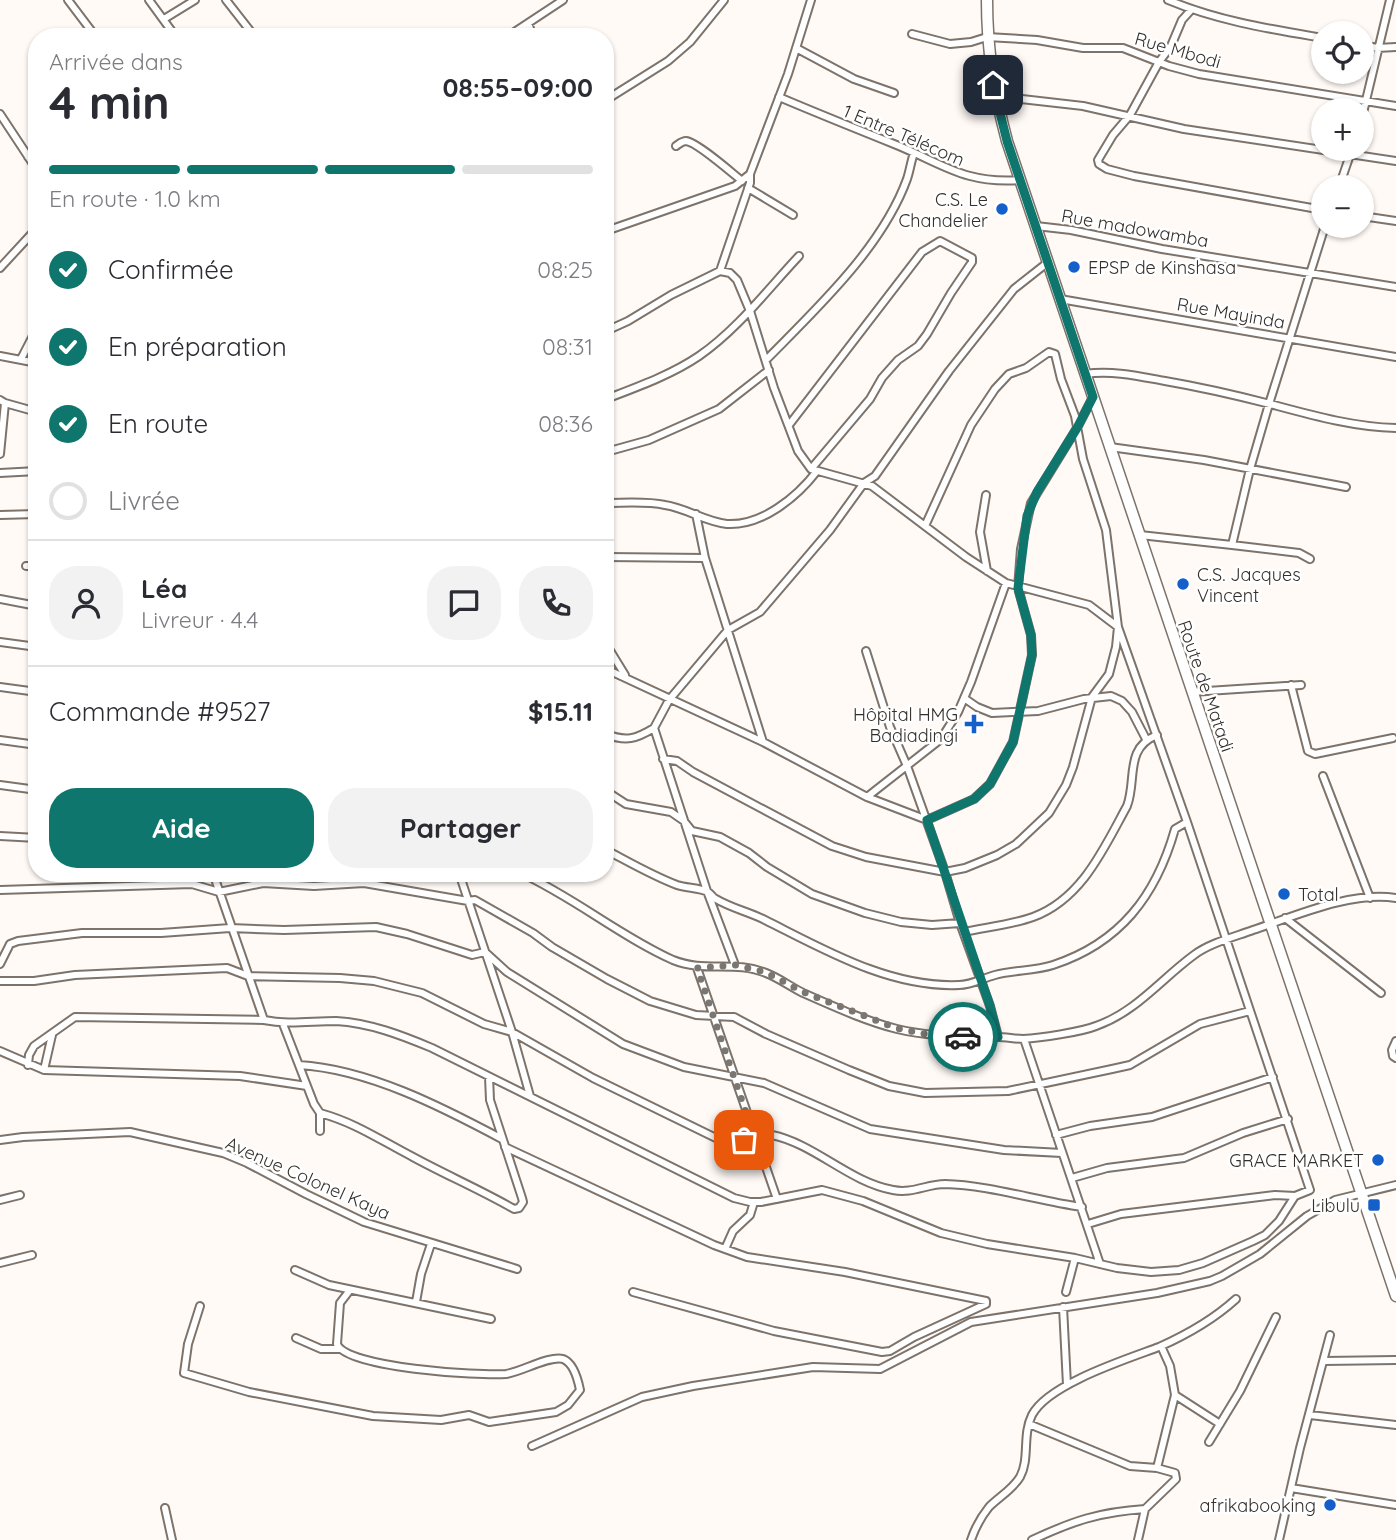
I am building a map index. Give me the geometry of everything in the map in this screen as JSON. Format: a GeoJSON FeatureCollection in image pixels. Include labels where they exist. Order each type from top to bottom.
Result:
{"type":"FeatureCollection","features":[{"type":"Feature","properties":{"kind":"highway","name":"Route de Matadi"},"geometry":{"type":"LineString","coordinates":[[987,0],[987,37],[995,96],[1035,226],[1396,1296]]}},
{"type":"Feature","properties":{"kind":"street"},"geometry":{"type":"LineString","coordinates":[[68,0],[89,28]]}},
{"type":"Feature","properties":{"kind":"street"},"geometry":{"type":"LineString","coordinates":[[149,0],[170,28]]}},
{"type":"Feature","properties":{"kind":"street"},"geometry":{"type":"LineString","coordinates":[[164,19],[195,0]]}},
{"type":"Feature","properties":{"kind":"street"},"geometry":{"type":"LineString","coordinates":[[226,0],[248,28]]}},
{"type":"Feature","properties":{"kind":"street"},"geometry":{"type":"LineString","coordinates":[[520,28],[563,0]]}},
{"type":"Feature","properties":{"kind":"street"},"geometry":{"type":"LineString","coordinates":[[614,95],[668,61],[690,42],[724,0]]}},
{"type":"Feature","properties":{"kind":"street"},"geometry":{"type":"LineString","coordinates":[[720,271],[748,188],[750,174],[811,0]]}},
{"type":"Feature","properties":{"kind":"street"},"geometry":{"type":"LineString","coordinates":[[1168,0],[1191,10],[1241,23],[1311,36]]}},
{"type":"Feature","properties":{"kind":"street"},"geometry":{"type":"LineString","coordinates":[[1366,98],[1390,0]]}},
{"type":"Feature","properties":{"kind":"street"},"geometry":{"type":"LineString","coordinates":[[1191,10],[1182,20],[1171,46],[1159,62],[1130,115],[1113,135],[1098,160],[1099,164],[1107,169],[1311,208]]}},
{"type":"Feature","properties":{"kind":"street"},"geometry":{"type":"LineString","coordinates":[[528,23],[530,28]]}},
{"type":"Feature","properties":{"kind":"street","name":"Rue Mbodi"},"geometry":{"type":"LineString","coordinates":[[912,34],[950,44],[987,37],[1037,40],[1083,48],[1122,48],[1199,74],[1341,98]]}},
{"type":"Feature","properties":{"kind":"street"},"geometry":{"type":"LineString","coordinates":[[1374,47],[1396,47]]}},
{"type":"Feature","properties":{"kind":"street"},"geometry":{"type":"LineString","coordinates":[[796,48],[855,79],[894,93]]}},
{"type":"Feature","properties":{"kind":"street"},"geometry":{"type":"LineString","coordinates":[[995,96],[1083,106],[1184,129],[1311,146]]}},
{"type":"Feature","properties":{"kind":"street","name":"1 Entre Télécom"},"geometry":{"type":"LineString","coordinates":[[779,97],[963,176],[998,182],[1021,180]]}},
{"type":"Feature","properties":{"kind":"street","name":"Rue Mbodi"},"geometry":{"type":"LineString","coordinates":[[1374,103],[1396,106]]}},
{"type":"Feature","properties":{"kind":"street"},"geometry":{"type":"LineString","coordinates":[[0,114],[2,124],[28,157]]}},
{"type":"Feature","properties":{"kind":"street"},"geometry":{"type":"LineString","coordinates":[[676,146],[687,142],[742,181]]}},
{"type":"Feature","properties":{"kind":"street"},"geometry":{"type":"LineString","coordinates":[[766,360],[844,280],[870,245],[907,178],[914,153]]}},
{"type":"Feature","properties":{"kind":"street"},"geometry":{"type":"LineString","coordinates":[[1374,157],[1396,161]]}},
{"type":"Feature","properties":{"kind":"street"},"geometry":{"type":"LineString","coordinates":[[614,228],[735,186],[750,174]]}},
{"type":"Feature","properties":{"kind":"street"},"geometry":{"type":"LineString","coordinates":[[748,188],[793,215]]}},
{"type":"Feature","properties":{"kind":"street"},"geometry":{"type":"LineString","coordinates":[[1374,218],[1396,221]]}},
{"type":"Feature","properties":{"kind":"street","name":"Rue madowamba"},"geometry":{"type":"LineString","coordinates":[[1035,226],[1396,287]]}},
{"type":"Feature","properties":{"kind":"street"},"geometry":{"type":"LineString","coordinates":[[0,268],[28,238]]}},
{"type":"Feature","properties":{"kind":"street"},"geometry":{"type":"LineString","coordinates":[[1232,545],[1250,469],[1321,238]]}},
{"type":"Feature","properties":{"kind":"street"},"geometry":{"type":"LineString","coordinates":[[614,503],[664,505],[726,524],[761,517],[776,509],[808,483],[814,470],[870,399],[881,378],[898,360],[918,346],[972,258],[940,241],[922,252],[789,425]]}},
{"type":"Feature","properties":{"kind":"street"},"geometry":{"type":"LineString","coordinates":[[614,396],[654,380],[697,357],[750,311],[799,256]]}},
{"type":"Feature","properties":{"kind":"street"},"geometry":{"type":"LineString","coordinates":[[614,736],[626,740],[639,737],[654,728],[669,700],[727,630],[760,611],[830,530],[864,483],[875,476],[949,371],[1014,289],[1047,262]]}},
{"type":"Feature","properties":{"kind":"street"},"geometry":{"type":"LineString","coordinates":[[614,327],[671,295],[720,271],[726,271],[737,280],[750,311],[798,451],[814,470],[864,483],[1006,583],[1088,605],[1118,627],[1187,822],[1310,1190],[1295,1196],[1275,1195],[1121,1214],[1088,1224]]}},
{"type":"Feature","properties":{"kind":"street","name":"Rue Mayinda"},"geometry":{"type":"LineString","coordinates":[[1060,299],[1396,356]]}},
{"type":"Feature","properties":{"kind":"street"},"geometry":{"type":"LineString","coordinates":[[21,359],[28,345]]}},
{"type":"Feature","properties":{"kind":"street"},"geometry":{"type":"LineString","coordinates":[[663,759],[677,761],[832,846],[866,857],[945,872],[965,867],[1016,844],[1049,813],[1066,785],[1092,697],[1109,674],[1118,627],[1106,530],[1083,459],[1077,428],[1055,354],[1049,352],[1026,368],[1009,374],[995,389],[971,425],[925,526]]}},
{"type":"Feature","properties":{"kind":"street"},"geometry":{"type":"LineString","coordinates":[[0,356],[28,361]]}},
{"type":"Feature","properties":{"kind":"street"},"geometry":{"type":"LineString","coordinates":[[614,450],[649,440],[719,409],[769,370]]}},
{"type":"Feature","properties":{"kind":"street"},"geometry":{"type":"LineString","coordinates":[[1085,374],[1130,374],[1197,387],[1321,418],[1378,428],[1396,428]]}},
{"type":"Feature","properties":{"kind":"street"},"geometry":{"type":"LineString","coordinates":[[614,672],[763,742],[867,797],[927,820],[974,799],[990,784],[1013,742],[1032,655],[1031,635],[1018,588],[1021,549],[1031,503],[1093,397]]}},
{"type":"Feature","properties":{"kind":"street"},"geometry":{"type":"LineString","coordinates":[[0,454],[2,402],[28,409]]}},
{"type":"Feature","properties":{"kind":"street"},"geometry":{"type":"LineString","coordinates":[[1110,447],[1204,460],[1346,487]]}},
{"type":"Feature","properties":{"kind":"street"},"geometry":{"type":"LineString","coordinates":[[0,473],[28,471]]}},
{"type":"Feature","properties":{"kind":"street"},"geometry":{"type":"LineString","coordinates":[[986,495],[981,532],[986,570]]}},
{"type":"Feature","properties":{"kind":"street"},"geometry":{"type":"LineString","coordinates":[[0,514],[28,514]]}},
{"type":"Feature","properties":{"kind":"street"},"geometry":{"type":"LineString","coordinates":[[696,514],[705,558],[763,742]]}},
{"type":"Feature","properties":{"kind":"street"},"geometry":{"type":"LineString","coordinates":[[1139,535],[1299,552],[1310,559]]}},
{"type":"Feature","properties":{"kind":"street"},"geometry":{"type":"LineString","coordinates":[[614,557],[705,558]]}},
{"type":"Feature","properties":{"kind":"street"},"geometry":{"type":"LineString","coordinates":[[867,797],[941,739],[964,698],[1006,583]]}},
{"type":"Feature","properties":{"kind":"street"},"geometry":{"type":"LineString","coordinates":[[0,599],[28,604]]}},
{"type":"Feature","properties":{"kind":"street"},"geometry":{"type":"LineString","coordinates":[[0,642],[28,646]]}},
{"type":"Feature","properties":{"kind":"street"},"geometry":{"type":"LineString","coordinates":[[866,651],[890,727],[945,872],[998,1037]]}},
{"type":"Feature","properties":{"kind":"street"},"geometry":{"type":"LineString","coordinates":[[614,658],[625,677]]}},
{"type":"Feature","properties":{"kind":"street"},"geometry":{"type":"LineString","coordinates":[[1291,685],[1308,751],[1315,754],[1392,738]]}},
{"type":"Feature","properties":{"kind":"street"},"geometry":{"type":"LineString","coordinates":[[1192,692],[1301,685]]}},
{"type":"Feature","properties":{"kind":"street"},"geometry":{"type":"LineString","coordinates":[[0,687],[28,691]]}},
{"type":"Feature","properties":{"kind":"street"},"geometry":{"type":"LineString","coordinates":[[964,698],[992,713],[1038,710],[1092,697],[1111,696],[1122,701],[1132,712],[1146,739]]}},
{"type":"Feature","properties":{"kind":"street"},"geometry":{"type":"LineString","coordinates":[[654,728],[707,891],[735,965]]}},
{"type":"Feature","properties":{"kind":"street"},"geometry":{"type":"LineString","coordinates":[[964,932],[1016,922],[1044,912],[1062,900],[1088,874],[1127,806],[1135,756],[1146,739],[1157,735]]}},
{"type":"Feature","properties":{"kind":"street"},"geometry":{"type":"LineString","coordinates":[[0,740],[28,744]]}},
{"type":"Feature","properties":{"kind":"street"},"geometry":{"type":"LineString","coordinates":[[1324,776],[1347,843],[1370,898]]}},
{"type":"Feature","properties":{"kind":"street"},"geometry":{"type":"LineString","coordinates":[[0,785],[28,789]]}},
{"type":"Feature","properties":{"kind":"street"},"geometry":{"type":"LineString","coordinates":[[614,796],[626,804],[660,808],[684,821],[692,831],[719,837],[749,853],[811,894],[865,914],[932,925],[960,923]]}},
{"type":"Feature","properties":{"kind":"street"},"geometry":{"type":"LineString","coordinates":[[614,854],[676,884],[707,891],[716,900],[758,917],[861,967],[919,982],[959,985],[996,974],[1029,971],[1052,965],[1077,956],[1102,942],[1121,927],[1144,901],[1168,855],[1175,829],[1187,822]]}},
{"type":"Feature","properties":{"kind":"street"},"geometry":{"type":"LineString","coordinates":[[0,836],[28,838]]}},
{"type":"Feature","properties":{"kind":"street"},"geometry":{"type":"LineString","coordinates":[[216,882],[264,1020]]}},
{"type":"Feature","properties":{"kind":"street"},"geometry":{"type":"LineString","coordinates":[[462,882],[512,1032],[530,1096]]}},
{"type":"Feature","properties":{"kind":"street"},"geometry":{"type":"LineString","coordinates":[[541,882],[641,945],[697,968],[735,965],[765,972],[803,992],[896,1028],[930,1035],[1024,1039],[1095,1027],[1127,1011],[1196,954],[1226,940],[1285,918],[1335,904],[1370,898],[1396,898]]}},
{"type":"Feature","properties":{"kind":"street"},"geometry":{"type":"LineString","coordinates":[[0,890],[192,884],[219,892],[263,883],[314,886],[364,883],[475,900],[597,974],[650,1001],[696,1015],[734,1017],[813,1055],[889,1086],[925,1093],[1008,1091],[1130,1065],[1200,1024],[1250,1011]]}},
{"type":"Feature","properties":{"kind":"street"},"geometry":{"type":"LineString","coordinates":[[1285,918],[1381,993]]}},
{"type":"Feature","properties":{"kind":"street"},"geometry":{"type":"LineString","coordinates":[[0,964],[10,944],[82,933],[376,927],[472,955],[485,953],[507,972],[623,1044],[700,1072],[764,1083],[870,1129],[1004,1150],[1062,1153]]}},
{"type":"Feature","properties":{"kind":"street"},"geometry":{"type":"LineString","coordinates":[[0,981],[227,968],[248,976],[340,978],[404,987],[422,993],[484,1024],[512,1032],[593,1078],[720,1140],[732,1142],[754,1136],[772,1135],[789,1140],[854,1176],[894,1191],[908,1192],[943,1184],[1082,1207]]}},
{"type":"Feature","properties":{"kind":"street"},"geometry":{"type":"LineString","coordinates":[[697,968],[777,1199]]}},
{"type":"Feature","properties":{"kind":"street"},"geometry":{"type":"LineString","coordinates":[[28,1065],[34,1046],[75,1017],[264,1020],[283,1024],[336,1021],[391,1031],[432,1048],[734,1198],[754,1202],[822,1190],[863,1201],[941,1233],[987,1244],[1151,1272],[1179,1270],[1203,1263],[1265,1235],[1279,1221],[1295,1196]]}},
{"type":"Feature","properties":{"kind":"street"},"geometry":{"type":"LineString","coordinates":[[283,1024],[320,1113],[320,1131]]}},
{"type":"Feature","properties":{"kind":"street"},"geometry":{"type":"LineString","coordinates":[[44,1070],[52,1035]]}},
{"type":"Feature","properties":{"kind":"street"},"geometry":{"type":"LineString","coordinates":[[1024,1039],[1101,1264]]}},
{"type":"Feature","properties":{"kind":"street"},"geometry":{"type":"LineString","coordinates":[[1396,1041],[1392,1050],[1396,1059]]}},
{"type":"Feature","properties":{"kind":"street"},"geometry":{"type":"LineString","coordinates":[[0,1051],[44,1070],[240,1076],[307,1086]]}},
{"type":"Feature","properties":{"kind":"street"},"geometry":{"type":"LineString","coordinates":[[299,1065],[335,1070],[427,1100],[502,1139]]}},
{"type":"Feature","properties":{"kind":"street"},"geometry":{"type":"LineString","coordinates":[[320,1113],[345,1120],[514,1209],[519,1208],[522,1198],[490,1100],[489,1077]]}},
{"type":"Feature","properties":{"kind":"street"},"geometry":{"type":"LineString","coordinates":[[1056,1135],[1090,1126],[1152,1117],[1273,1077]]}},
{"type":"Feature","properties":{"kind":"street"},"geometry":{"type":"LineString","coordinates":[[1072,1178],[1107,1168],[1184,1158],[1243,1133],[1287,1119]]}},
{"type":"Feature","properties":{"kind":"street","name":"Avenue Colonel Kaya"},"geometry":{"type":"LineString","coordinates":[[0,1140],[130,1132],[223,1153],[365,1222],[517,1269]]}},
{"type":"Feature","properties":{"kind":"street"},"geometry":{"type":"LineString","coordinates":[[505,1147],[747,1257],[955,1293],[986,1301],[986,1304],[890,1351],[882,1352],[774,1331],[633,1292]]}},
{"type":"Feature","properties":{"kind":"street"},"geometry":{"type":"LineString","coordinates":[[532,1446],[642,1397],[813,1367],[880,1369],[971,1322],[1167,1291],[1222,1276],[1260,1254],[1307,1216],[1335,1200],[1396,1185]]}},
{"type":"Feature","properties":{"kind":"street"},"geometry":{"type":"LineString","coordinates":[[0,1200],[20,1195]]}},
{"type":"Feature","properties":{"kind":"street"},"geometry":{"type":"LineString","coordinates":[[725,1249],[733,1231],[750,1215],[754,1202]]}},
{"type":"Feature","properties":{"kind":"street"},"geometry":{"type":"LineString","coordinates":[[416,1302],[431,1244]]}},
{"type":"Feature","properties":{"kind":"street"},"geometry":{"type":"LineString","coordinates":[[0,1263],[32,1255]]}},
{"type":"Feature","properties":{"kind":"street"},"geometry":{"type":"LineString","coordinates":[[1066,1292],[1075,1258]]}},
{"type":"Feature","properties":{"kind":"street"},"geometry":{"type":"LineString","coordinates":[[295,1270],[330,1285],[350,1290],[491,1319]]}},
{"type":"Feature","properties":{"kind":"street"},"geometry":{"type":"LineString","coordinates":[[339,1349],[338,1311],[341,1299],[350,1290]]}},
{"type":"Feature","properties":{"kind":"street"},"geometry":{"type":"LineString","coordinates":[[971,1540],[987,1509],[1019,1479],[1025,1465],[1029,1424],[1041,1403],[1067,1385],[1161,1346],[1221,1313],[1236,1298]]}},
{"type":"Feature","properties":{"kind":"street"},"geometry":{"type":"LineString","coordinates":[[200,1306],[188,1344],[184,1373],[249,1392],[373,1416],[441,1420],[469,1415],[489,1422],[556,1412],[568,1405],[580,1390],[577,1376],[567,1361],[558,1358],[508,1374],[458,1373],[365,1362],[339,1349],[321,1349],[296,1338]]}},
{"type":"Feature","properties":{"kind":"street"},"geometry":{"type":"LineString","coordinates":[[1063,1307],[1067,1385]]}},
{"type":"Feature","properties":{"kind":"street"},"geometry":{"type":"LineString","coordinates":[[1209,1442],[1240,1391],[1276,1317]]}},
{"type":"Feature","properties":{"kind":"street"},"geometry":{"type":"LineString","coordinates":[[1279,1540],[1330,1335]]}},
{"type":"Feature","properties":{"kind":"street"},"geometry":{"type":"LineString","coordinates":[[1157,1468],[1175,1395],[1170,1366],[1161,1346]]}},
{"type":"Feature","properties":{"kind":"street"},"geometry":{"type":"LineString","coordinates":[[1324,1361],[1396,1360]]}},
{"type":"Feature","properties":{"kind":"street"},"geometry":{"type":"LineString","coordinates":[[1175,1395],[1220,1424]]}},
{"type":"Feature","properties":{"kind":"street"},"geometry":{"type":"LineString","coordinates":[[1310,1415],[1396,1425]]}},
{"type":"Feature","properties":{"kind":"street"},"geometry":{"type":"LineString","coordinates":[[1029,1424],[1130,1466],[1157,1468],[1175,1473],[1176,1479],[1145,1509],[1138,1540]]}},
{"type":"Feature","properties":{"kind":"street"},"geometry":{"type":"LineString","coordinates":[[1291,1488],[1396,1505]]}},
{"type":"Feature","properties":{"kind":"street"},"geometry":{"type":"LineString","coordinates":[[165,1508],[172,1540]]}},
{"type":"Feature","properties":{"kind":"street"},"geometry":{"type":"LineString","coordinates":[[1032,1540],[1069,1522],[1108,1512],[1145,1509]]}},
{"type":"Feature","properties":{"kind":"way so far"},"geometry":{"type":"LineString","coordinates":[[744,1140],[754,1136],[697,968],[735,965],[765,972],[803,992],[867,1019],[930,1035],[963,1037]]}},
{"type":"Feature","properties":{"kind":"place","name":"C.S. Le Chandelier"},"geometry":{"type":"Point","coordinates":[1002,209]}},
{"type":"Feature","properties":{"kind":"place","name":"EPSP de Kinshasa"},"geometry":{"type":"Point","coordinates":[1074,267]}},
{"type":"Feature","properties":{"kind":"place","name":"C.S. Jacques Vincent"},"geometry":{"type":"Point","coordinates":[1183,584]}},
{"type":"Feature","properties":{"kind":"place","name":"Hôpital HMG Badiadingi"},"geometry":{"type":"Point","coordinates":[974,724]}},
{"type":"Feature","properties":{"kind":"place","name":"Total"},"geometry":{"type":"Point","coordinates":[1284,894]}},
{"type":"Feature","properties":{"kind":"place","name":"GRACE MARKET"},"geometry":{"type":"Point","coordinates":[1378,1160]}},
{"type":"Feature","properties":{"kind":"place","name":"Libulu"},"geometry":{"type":"Point","coordinates":[1374,1205]}},
{"type":"Feature","properties":{"kind":"place","name":"afrikabooking"},"geometry":{"type":"Point","coordinates":[1330,1505]}},
{"type":"Feature","properties":{"kind":"route"},"geometry":{"type":"LineString","coordinates":[[963,1037],[998,1037],[927,820],[974,799],[990,784],[1013,742],[1032,655],[1031,635],[1018,588],[1027,516],[1037,492],[1093,397],[1007,141],[993,85]]}}]}
